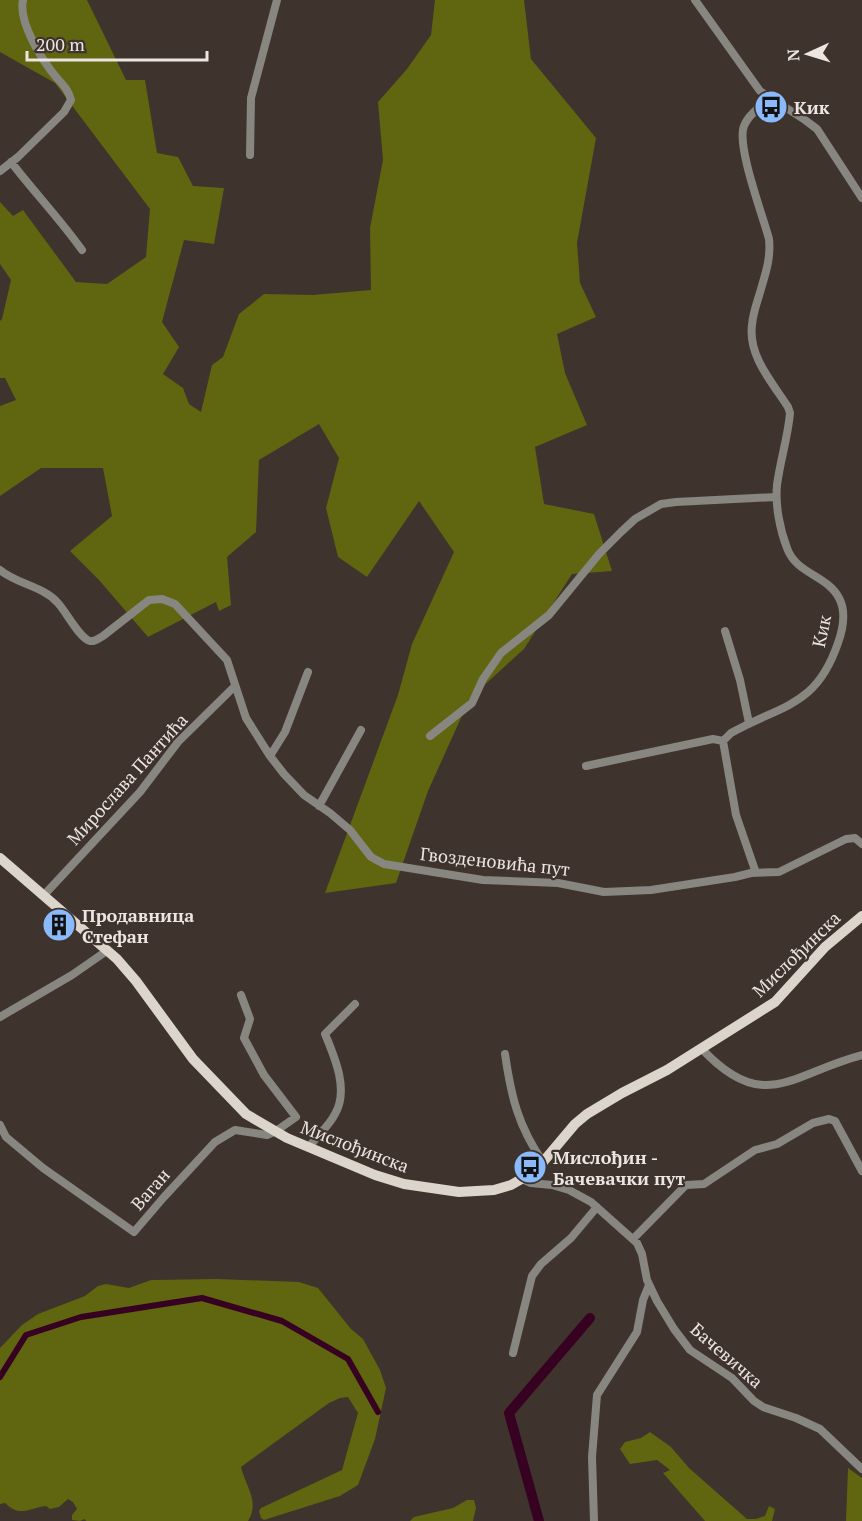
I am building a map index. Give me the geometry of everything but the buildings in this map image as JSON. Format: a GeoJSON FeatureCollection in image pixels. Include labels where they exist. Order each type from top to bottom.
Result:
{"type":"FeatureCollection","features":[{"type":"Feature","properties":{"kind":"main road","name":"Мислођинска"},"geometry":{"type":"LineString","coordinates":[[0,858],[125,966],[174,1035],[211,1079],[246,1114],[309,1147],[395,1182],[449,1191],[494,1190],[522,1179],[543,1162],[572,1127],[587,1114],[667,1070],[775,1002],[825,947],[862,916]]}},
{"type":"Feature","properties":{"kind":"street"},"geometry":{"type":"LineString","coordinates":[[0,171],[64,112],[71,100],[67,88],[56,76],[28,32],[22,13],[22,0]]}},
{"type":"Feature","properties":{"kind":"street"},"geometry":{"type":"LineString","coordinates":[[250,155],[251,98],[277,0]]}},
{"type":"Feature","properties":{"kind":"street"},"geometry":{"type":"LineString","coordinates":[[695,0],[760,91],[817,129],[862,198]]}},
{"type":"Feature","properties":{"kind":"street","name":"Кик"},"geometry":{"type":"LineString","coordinates":[[723,741],[749,723],[798,702],[816,685],[834,655],[844,615],[839,597],[822,581],[799,567],[789,555],[776,496],[790,413],[757,358],[752,344],[753,316],[769,262],[770,245],[747,165],[741,135],[746,121],[769,99]]}},
{"type":"Feature","properties":{"kind":"street"},"geometry":{"type":"LineString","coordinates":[[11,162],[82,250]]}},
{"type":"Feature","properties":{"kind":"street"},"geometry":{"type":"LineString","coordinates":[[430,736],[472,703],[483,679],[501,653],[549,615],[599,554],[635,519],[661,504],[776,496]]}},
{"type":"Feature","properties":{"kind":"street","name":"Гвозденовића пут"},"geometry":{"type":"LineString","coordinates":[[0,570],[53,598],[83,637],[90,641],[103,636],[149,600],[154,598],[175,604],[223,654],[230,667],[246,718],[270,756],[304,795],[350,830],[371,857],[391,866],[490,881],[558,883],[604,892],[617,892],[651,890],[756,873],[779,872],[846,839],[855,838],[862,844]]}},
{"type":"Feature","properties":{"kind":"street"},"geometry":{"type":"LineString","coordinates":[[725,631],[740,680],[749,723]]}},
{"type":"Feature","properties":{"kind":"street"},"geometry":{"type":"LineString","coordinates":[[270,756],[285,732],[308,672]]}},
{"type":"Feature","properties":{"kind":"street","name":"Мирослава Пантића"},"geometry":{"type":"LineString","coordinates":[[44,895],[140,792],[178,742],[235,686]]}},
{"type":"Feature","properties":{"kind":"street"},"geometry":{"type":"LineString","coordinates":[[319,806],[361,730]]}},
{"type":"Feature","properties":{"kind":"street"},"geometry":{"type":"LineString","coordinates":[[586,766],[713,739],[723,741],[736,815],[756,873]]}},
{"type":"Feature","properties":{"kind":"street"},"geometry":{"type":"LineString","coordinates":[[0,1017],[72,975],[108,950]]}},
{"type":"Feature","properties":{"kind":"street"},"geometry":{"type":"LineString","coordinates":[[241,995],[250,1019],[244,1038],[264,1075],[296,1117],[276,1131]]}},
{"type":"Feature","properties":{"kind":"street"},"geometry":{"type":"LineString","coordinates":[[309,1147],[334,1117],[342,1098],[335,1059],[325,1034],[355,1004]]}},
{"type":"Feature","properties":{"kind":"street"},"geometry":{"type":"LineString","coordinates":[[701,1048],[734,1076],[747,1083],[772,1086],[786,1084],[834,1063],[862,1055]]}},
{"type":"Feature","properties":{"kind":"street"},"geometry":{"type":"LineString","coordinates":[[505,1054],[519,1120],[543,1162]]}},
{"type":"Feature","properties":{"kind":"street"},"geometry":{"type":"LineString","coordinates":[[633,1239],[686,1185],[704,1184],[755,1150],[777,1144],[819,1120],[835,1121],[862,1170]]}},
{"type":"Feature","properties":{"kind":"street","name":"Ваган"},"geometry":{"type":"LineString","coordinates":[[0,1125],[6,1137],[43,1168],[134,1232],[215,1142],[235,1131],[267,1135],[276,1131]]}},
{"type":"Feature","properties":{"kind":"street","name":"Бачевичка"},"geometry":{"type":"LineString","coordinates":[[522,1179],[531,1183],[570,1190],[582,1195],[597,1207],[640,1248],[650,1285],[665,1316],[690,1350],[732,1378],[763,1407],[803,1420],[820,1430],[862,1469]]}},
{"type":"Feature","properties":{"kind":"street"},"geometry":{"type":"LineString","coordinates":[[513,1353],[532,1276],[541,1264],[571,1238],[597,1207]]}},
{"type":"Feature","properties":{"kind":"street"},"geometry":{"type":"LineString","coordinates":[[594,1521],[592,1457],[597,1395],[637,1332],[643,1300],[650,1285]]}},
{"type":"Feature","properties":{"kind":"shaded area"},"geometry":{"type":"Polygon","coordinates":[[[0,0],[87,0],[126,80],[145,80],[157,153],[178,157],[193,186],[224,188],[214,244],[184,240],[162,322],[179,347],[163,374],[183,388],[189,404],[201,412],[212,365],[223,357],[239,314],[264,294],[313,295],[371,290],[370,228],[383,160],[378,102],[407,69],[431,35],[435,0],[524,0],[531,59],[596,138],[577,243],[580,283],[596,317],[557,334],[565,373],[587,425],[535,447],[544,504],[594,514],[612,571],[572,574],[524,649],[470,698],[428,791],[396,883],[325,893],[398,695],[412,644],[454,552],[419,501],[367,577],[338,557],[326,508],[339,458],[319,424],[259,460],[256,532],[227,557],[231,605],[219,611],[216,602],[148,637],[99,580],[70,551],[112,516],[103,468],[41,468],[0,496],[0,406],[16,400],[5,378],[0,378],[0,321],[11,280],[0,264],[0,202],[13,216],[23,210],[76,282],[107,284],[146,257],[150,209],[55,83],[0,52],[0,0]]]}},
{"type":"Feature","properties":{"kind":"shaded area"},"geometry":{"type":"Polygon","coordinates":[[[217,1279],[299,1282],[318,1288],[351,1329],[363,1339],[380,1370],[386,1388],[375,1439],[358,1485],[340,1496],[264,1520],[261,1518],[259,1511],[261,1508],[342,1470],[358,1413],[348,1397],[329,1403],[241,1467],[251,1494],[253,1507],[248,1521],[86,1521],[85,1519],[80,1521],[72,1520],[72,1515],[77,1509],[68,1499],[59,1507],[50,1509],[46,1506],[25,1511],[10,1508],[5,1503],[0,1504],[0,1348],[22,1325],[38,1314],[85,1296],[98,1286],[106,1284],[129,1288],[151,1280],[217,1279]]]}},
{"type":"Feature","properties":{"kind":"shaded area"},"geometry":{"type":"Polygon","coordinates":[[[650,1432],[671,1447],[689,1468],[747,1519],[765,1516],[769,1506],[775,1509],[772,1521],[705,1521],[663,1473],[670,1470],[657,1460],[630,1464],[620,1449],[625,1442],[641,1438],[650,1432]]]}},
{"type":"Feature","properties":{"kind":"shaded area"},"geometry":{"type":"Polygon","coordinates":[[[848,1468],[862,1478],[862,1521],[846,1521],[848,1468]]]}},
{"type":"Feature","properties":{"kind":"shaded area"},"geometry":{"type":"Polygon","coordinates":[[[467,1500],[474,1500],[476,1508],[473,1521],[410,1521],[414,1517],[453,1508],[467,1500]]]}},
{"type":"Feature","properties":{"kind":"waterway"},"geometry":{"type":"LineString","coordinates":[[0,1377],[26,1335],[81,1317],[202,1298],[282,1321],[348,1359],[378,1412]]}},
{"type":"Feature","properties":{"kind":"waterway"},"geometry":{"type":"LineString","coordinates":[[539,1521],[509,1413],[590,1318]]}},
{"type":"Feature","properties":{"kind":"place","name":"Кик"},"geometry":{"type":"Point","coordinates":[771,107]}},
{"type":"Feature","properties":{"kind":"place","name":"Продавница Стефан"},"geometry":{"type":"Point","coordinates":[59,925]}},
{"type":"Feature","properties":{"kind":"place","name":"Мислођин - Бачевачки пут"},"geometry":{"type":"Point","coordinates":[530,1167]}}]}
